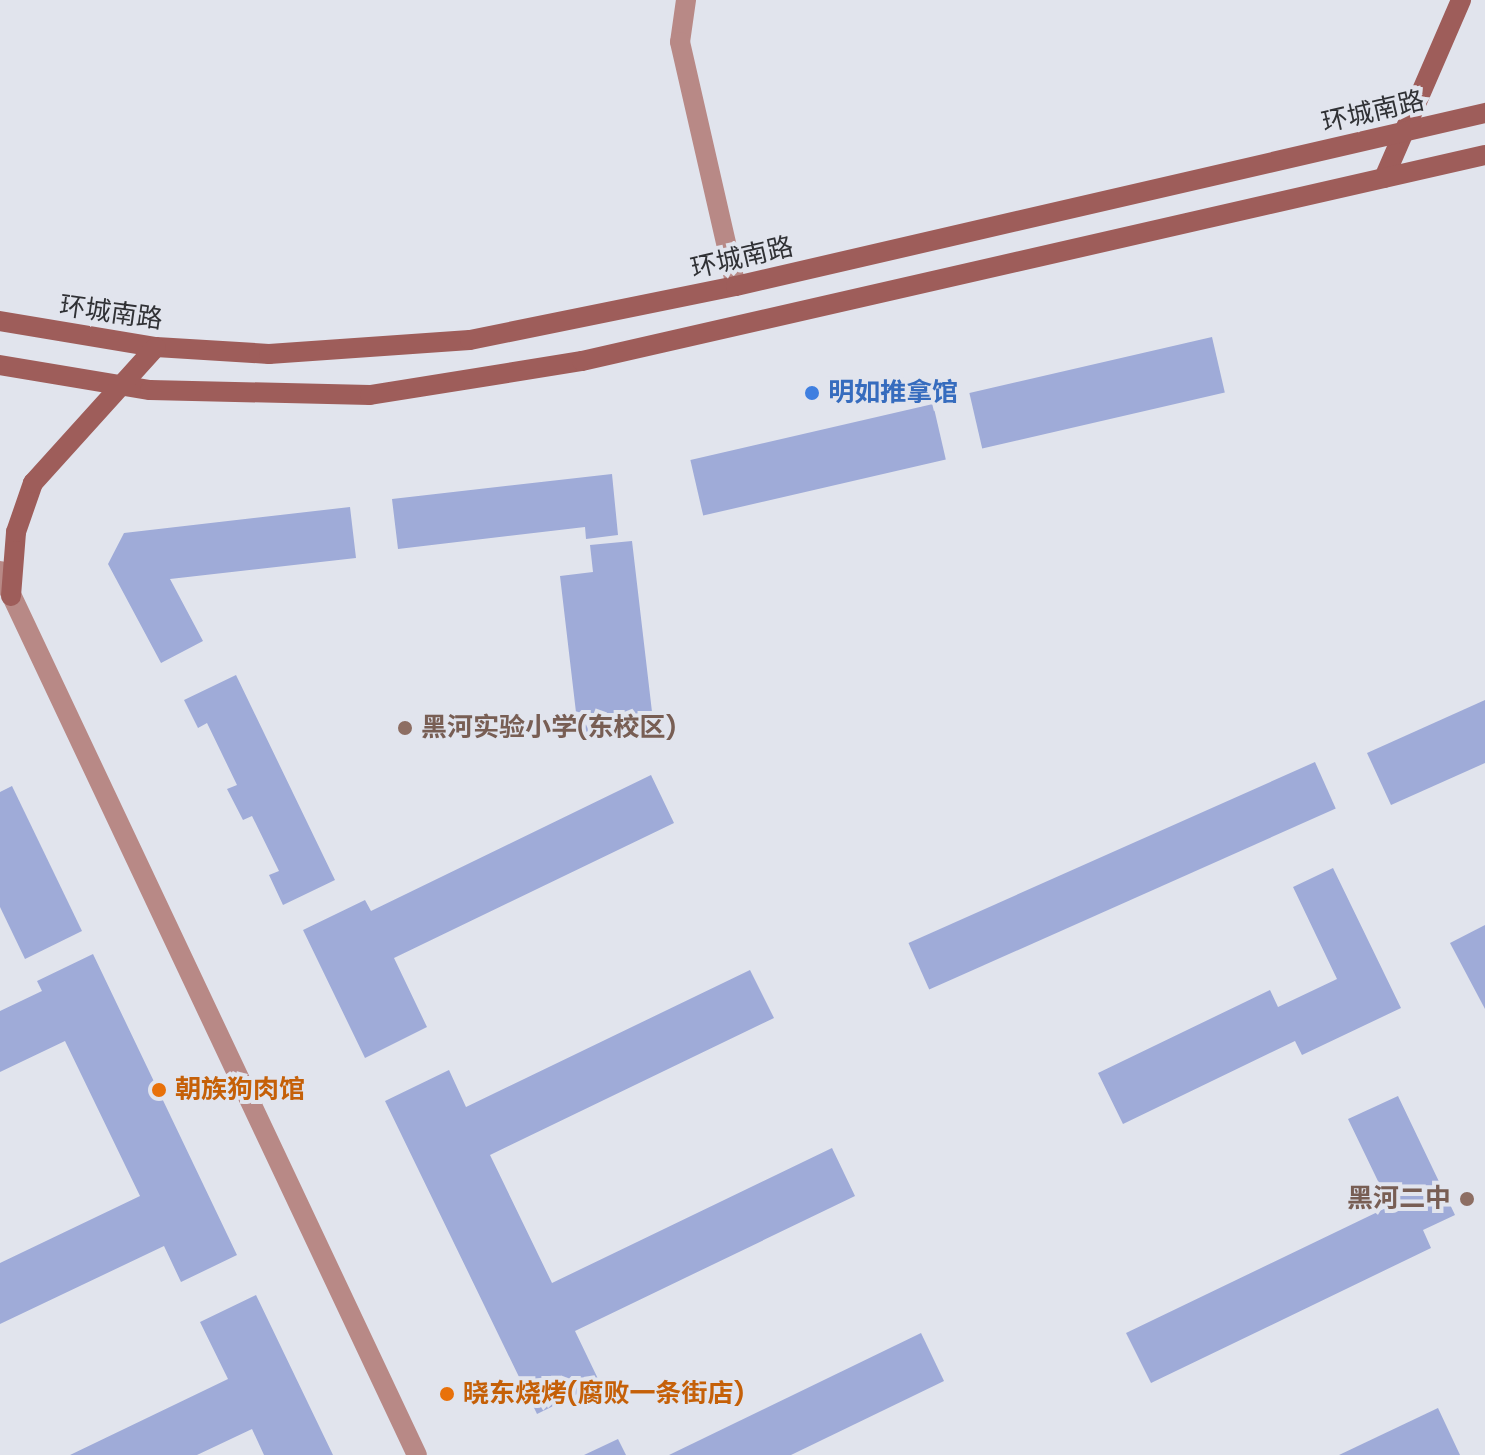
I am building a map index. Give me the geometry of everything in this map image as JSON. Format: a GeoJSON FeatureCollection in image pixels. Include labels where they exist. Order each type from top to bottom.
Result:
{"type":"FeatureCollection","features":[{"type":"Feature","properties":{"kind":"main road"},"geometry":{"type":"LineString","coordinates":[[1384,178],[1461,0]]}},
{"type":"Feature","properties":{"kind":"main road","name":"环城南路"},"geometry":{"type":"LineString","coordinates":[[0,321],[156,347],[269,354],[369,351],[485,337],[736,286],[1485,113]]}},
{"type":"Feature","properties":{"kind":"main road"},"geometry":{"type":"LineString","coordinates":[[0,365],[118,386],[370,395],[477,380],[582,361],[1485,155]]}},
{"type":"Feature","properties":{"kind":"main road"},"geometry":{"type":"LineString","coordinates":[[11,596],[16,532],[33,483],[156,347]]}},
{"type":"Feature","properties":{"kind":"street"},"geometry":{"type":"LineString","coordinates":[[686,0],[680,42],[736,286]]}},
{"type":"Feature","properties":{"kind":"street"},"geometry":{"type":"LineString","coordinates":[[0,571],[417,1455]]}},
{"type":"Feature","properties":{"kind":"building"},"geometry":{"type":"Polygon","coordinates":[[[1212,337],[1225,393],[982,449],[969,393],[1212,337]]]}},
{"type":"Feature","properties":{"kind":"building"},"geometry":{"type":"Polygon","coordinates":[[[933,404],[946,460],[703,516],[690,460],[933,404]]]}},
{"type":"Feature","properties":{"kind":"building"},"geometry":{"type":"Polygon","coordinates":[[[612,474],[618,535],[586,539],[585,527],[398,549],[392,499],[612,474]]]}},
{"type":"Feature","properties":{"kind":"building"},"geometry":{"type":"Polygon","coordinates":[[[350,507],[356,558],[170,579],[203,641],[161,663],[108,564],[124,533],[350,507]]]}},
{"type":"Feature","properties":{"kind":"building"},"geometry":{"type":"Polygon","coordinates":[[[632,541],[654,729],[579,738],[560,576],[593,572],[590,545],[632,541]]]}},
{"type":"Feature","properties":{"kind":"building"},"geometry":{"type":"Polygon","coordinates":[[[236,675],[335,880],[283,905],[269,875],[279,871],[252,816],[243,820],[227,789],[237,785],[207,723],[198,728],[184,700],[236,675]]]}},
{"type":"Feature","properties":{"kind":"building"},"geometry":{"type":"Polygon","coordinates":[[[1485,700],[1485,763],[1391,805],[1367,753],[1485,700]]]}},
{"type":"Feature","properties":{"kind":"building"},"geometry":{"type":"Polygon","coordinates":[[[1315,762],[1336,809],[929,990],[908,943],[1315,762]]]}},
{"type":"Feature","properties":{"kind":"building"},"geometry":{"type":"Polygon","coordinates":[[[651,775],[674,823],[394,958],[427,1027],[365,1058],[303,930],[365,900],[371,911],[651,775]]]}},
{"type":"Feature","properties":{"kind":"building"},"geometry":{"type":"Polygon","coordinates":[[[12,786],[82,931],[25,959],[0,907],[0,792],[12,786]]]}},
{"type":"Feature","properties":{"kind":"building"},"geometry":{"type":"Polygon","coordinates":[[[1333,868],[1401,1008],[1302,1055],[1295,1041],[1123,1124],[1098,1073],[1270,990],[1278,1007],[1337,979],[1293,887],[1333,868]]]}},
{"type":"Feature","properties":{"kind":"building"},"geometry":{"type":"Polygon","coordinates":[[[1485,925],[1485,1009],[1450,943],[1485,925]]]}},
{"type":"Feature","properties":{"kind":"building"},"geometry":{"type":"Polygon","coordinates":[[[93,954],[237,1255],[181,1282],[164,1246],[0,1324],[0,1263],[140,1196],[65,1041],[0,1072],[0,1011],[42,991],[37,981],[93,954]]]}},
{"type":"Feature","properties":{"kind":"building"},"geometry":{"type":"Polygon","coordinates":[[[750,970],[774,1018],[490,1155],[552,1283],[832,1148],[855,1196],[575,1331],[600,1383],[537,1414],[385,1101],[449,1070],[466,1107],[750,970]]]}},
{"type":"Feature","properties":{"kind":"building"},"geometry":{"type":"Polygon","coordinates":[[[1398,1096],[1455,1215],[1423,1230],[1431,1248],[1151,1383],[1126,1333],[1390,1206],[1348,1119],[1398,1096]]]}},
{"type":"Feature","properties":{"kind":"building"},"geometry":{"type":"Polygon","coordinates":[[[256,1295],[333,1455],[264,1455],[252,1429],[197,1455],[70,1455],[228,1379],[200,1322],[256,1295]]]}},
{"type":"Feature","properties":{"kind":"building"},"geometry":{"type":"Polygon","coordinates":[[[921,1333],[944,1381],[791,1455],[669,1455],[921,1333]]]}},
{"type":"Feature","properties":{"kind":"building"},"geometry":{"type":"Polygon","coordinates":[[[1438,1408],[1460,1455],[1339,1455],[1438,1408]]]}},
{"type":"Feature","properties":{"kind":"building"},"geometry":{"type":"Polygon","coordinates":[[[618,1439],[626,1455],[584,1455],[618,1439]]]}},
{"type":"Feature","properties":{"kind":"place","name":"明如推拿馆"},"geometry":{"type":"Point","coordinates":[812,393]}},
{"type":"Feature","properties":{"kind":"place","name":"黑河实验小学(东校区)"},"geometry":{"type":"Point","coordinates":[405,728]}},
{"type":"Feature","properties":{"kind":"place","name":"朝族狗肉馆"},"geometry":{"type":"Point","coordinates":[159,1090]}},
{"type":"Feature","properties":{"kind":"place","name":"黑河二中"},"geometry":{"type":"Point","coordinates":[1467,1199]}},
{"type":"Feature","properties":{"kind":"place","name":"晓东烧烤(腐败一条街店)"},"geometry":{"type":"Point","coordinates":[447,1394]}}]}
